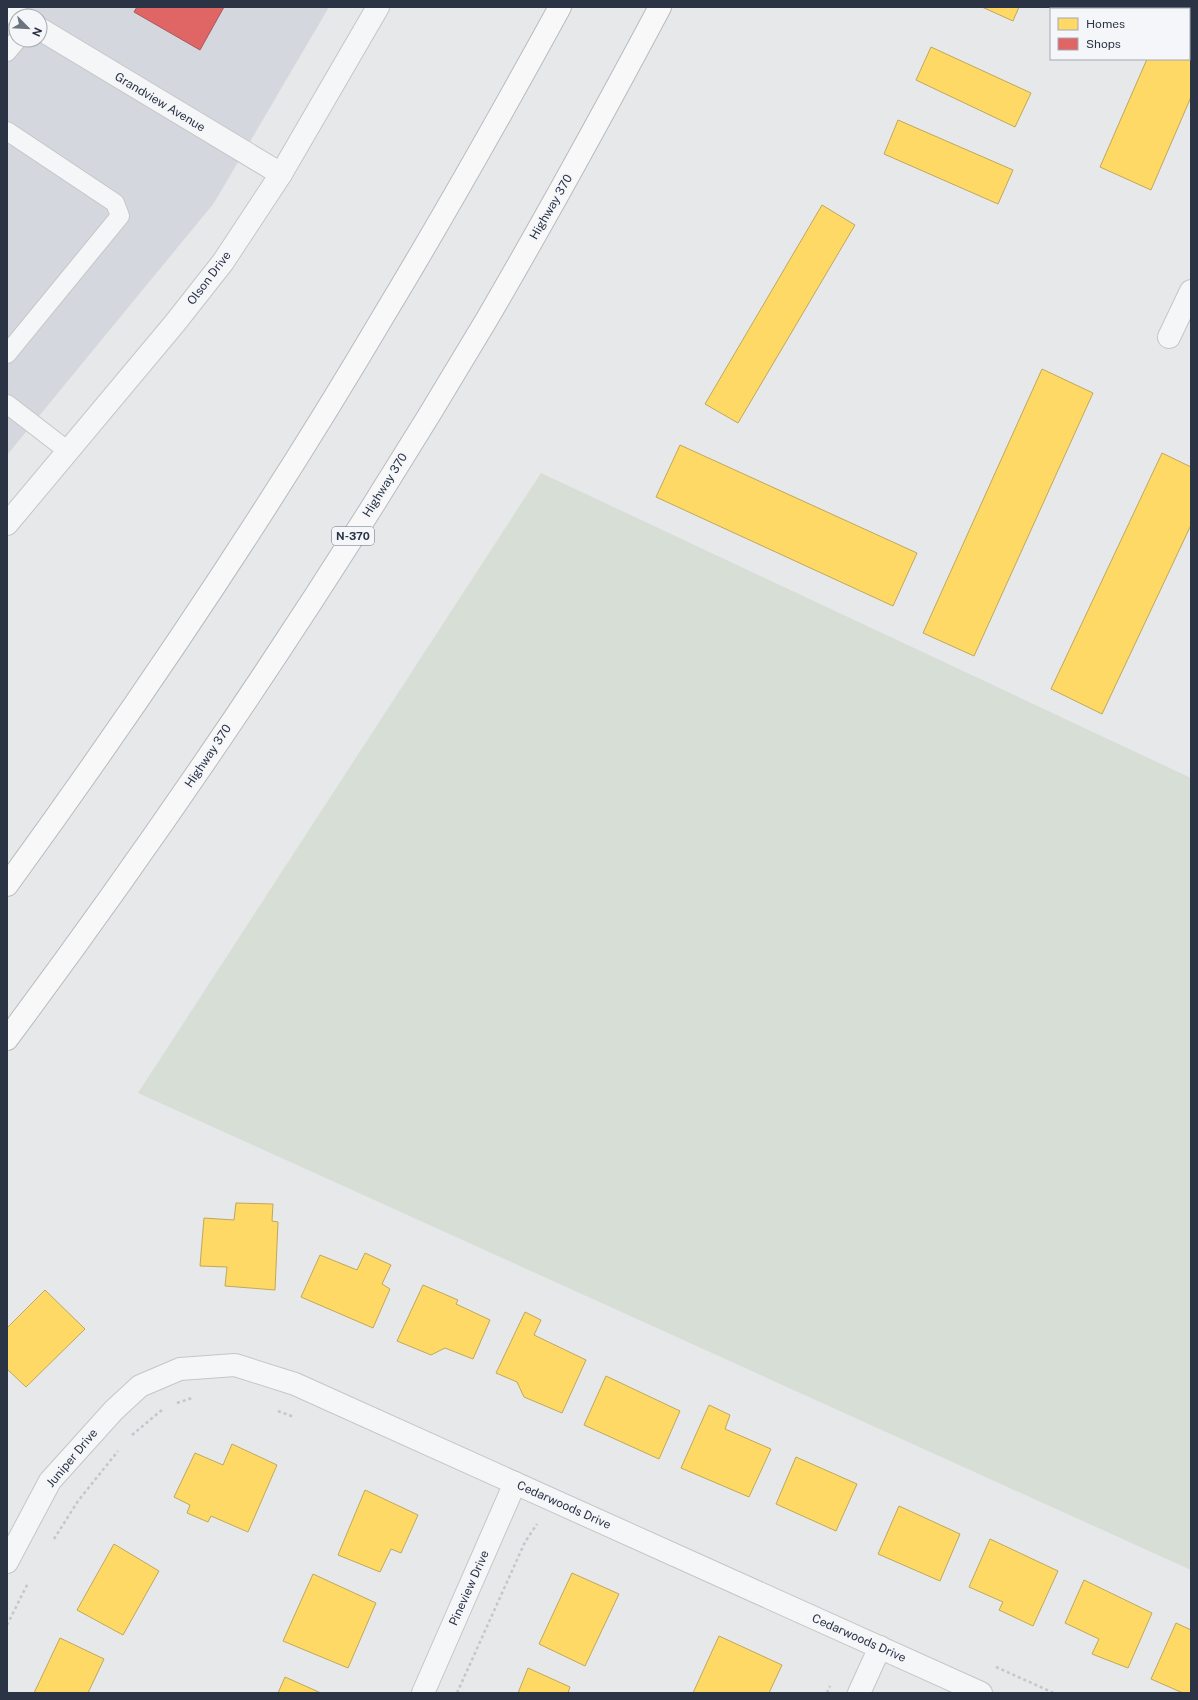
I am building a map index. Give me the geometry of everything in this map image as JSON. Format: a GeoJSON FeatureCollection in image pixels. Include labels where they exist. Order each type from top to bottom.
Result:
{"type":"FeatureCollection","features":[{"type":"Feature","properties":{"kind":"highway"},"geometry":{"type":"LineString","coordinates":[[7,884],[153,678],[283,478],[383,317],[450,204],[560,7]]}},
{"type":"Feature","properties":{"kind":"highway","name":"Highway 370"},"geometry":{"type":"LineString","coordinates":[[7,1040],[179,799],[293,629],[391,477],[487,318],[574,167],[660,7]]}},
{"type":"Feature","properties":{"kind":"street","name":"Olson Drive"},"geometry":{"type":"LineString","coordinates":[[7,524],[175,323],[222,262],[281,174],[378,7]]}},
{"type":"Feature","properties":{"kind":"street","name":"Grandview Avenue"},"geometry":{"type":"LineString","coordinates":[[48,34],[281,174]]}},
{"type":"Feature","properties":{"kind":"street"},"geometry":{"type":"LineString","coordinates":[[1169,337],[1191,291]]}},
{"type":"Feature","properties":{"kind":"street","name":"Cedarwoods Drive"},"geometry":{"type":"LineString","coordinates":[[140,1386],[180,1369],[235,1365],[295,1384],[980,1693]]}},
{"type":"Feature","properties":{"kind":"street","name":"Juniper Drive"},"geometry":{"type":"LineString","coordinates":[[7,1562],[50,1480],[114,1410],[140,1386]]}},
{"type":"Feature","properties":{"kind":"street","name":"Pineview Drive"},"geometry":{"type":"LineString","coordinates":[[423,1693],[516,1483]]}},
{"type":"Feature","properties":{"kind":"street"},"geometry":{"type":"LineString","coordinates":[[859,1693],[880,1647]]}},
{"type":"Feature","properties":{"kind":"lane"},"geometry":{"type":"LineString","coordinates":[[7,131],[115,203],[120,216],[7,354]]}},
{"type":"Feature","properties":{"kind":"lane"},"geometry":{"type":"LineString","coordinates":[[7,404],[68,451]]}},
{"type":"Feature","properties":{"kind":"path"},"geometry":{"type":"LineString","coordinates":[[170,1406],[197,1396]]}},
{"type":"Feature","properties":{"kind":"path"},"geometry":{"type":"LineString","coordinates":[[128,1439],[164,1408]]}},
{"type":"Feature","properties":{"kind":"path"},"geometry":{"type":"LineString","coordinates":[[271,1408],[300,1420]]}},
{"type":"Feature","properties":{"kind":"path"},"geometry":{"type":"LineString","coordinates":[[53,1540],[78,1501],[123,1446]]}},
{"type":"Feature","properties":{"kind":"path"},"geometry":{"type":"LineString","coordinates":[[505,1507],[544,1527]]}},
{"type":"Feature","properties":{"kind":"path"},"geometry":{"type":"LineString","coordinates":[[457,1693],[525,1542],[537,1524]]}},
{"type":"Feature","properties":{"kind":"path"},"geometry":{"type":"LineString","coordinates":[[7,1625],[29,1581]]}},
{"type":"Feature","properties":{"kind":"shaded area"},"geometry":{"type":"Polygon","coordinates":[[[7,7],[329,7],[214,203],[7,455],[7,7]]]}},
{"type":"Feature","properties":{"kind":"shaded area"},"geometry":{"type":"Polygon","coordinates":[[[541,473],[1191,778],[1191,1570],[138,1093],[541,473]]]}},
{"type":"Feature","properties":{"kind":"building: Homes"},"geometry":{"type":"Polygon","coordinates":[[[982,7],[1019,7],[1013,21],[982,7]]]}},
{"type":"Feature","properties":{"kind":"building: Homes"},"geometry":{"type":"Polygon","coordinates":[[[1191,7],[1191,97],[1151,190],[1100,167],[1147,60],[1190,60],[1190,8],[1170,8],[1191,7]]]}},
{"type":"Feature","properties":{"kind":"building: Homes"},"geometry":{"type":"Polygon","coordinates":[[[931,47],[1031,93],[1015,127],[916,80],[931,47]]]}},
{"type":"Feature","properties":{"kind":"building: Homes"},"geometry":{"type":"Polygon","coordinates":[[[898,120],[1013,170],[998,204],[884,154],[898,120]]]}},
{"type":"Feature","properties":{"kind":"building: Homes"},"geometry":{"type":"Polygon","coordinates":[[[822,205],[855,225],[738,423],[705,404],[822,205]]]}},
{"type":"Feature","properties":{"kind":"building: Homes"},"geometry":{"type":"Polygon","coordinates":[[[1042,369],[1093,393],[974,656],[923,633],[1042,369]]]}},
{"type":"Feature","properties":{"kind":"building: Homes"},"geometry":{"type":"Polygon","coordinates":[[[680,445],[917,553],[893,606],[656,497],[680,445]]]}},
{"type":"Feature","properties":{"kind":"building: Homes"},"geometry":{"type":"Polygon","coordinates":[[[1162,453],[1191,467],[1191,525],[1102,714],[1051,689],[1162,453]]]}},
{"type":"Feature","properties":{"kind":"building: Homes"},"geometry":{"type":"Polygon","coordinates":[[[236,1203],[273,1204],[272,1221],[278,1222],[275,1290],[225,1286],[227,1267],[200,1266],[204,1218],[234,1220],[236,1203]]]}},
{"type":"Feature","properties":{"kind":"building: Homes"},"geometry":{"type":"Polygon","coordinates":[[[365,1253],[391,1265],[382,1284],[390,1289],[373,1328],[301,1297],[320,1255],[357,1270],[365,1253]]]}},
{"type":"Feature","properties":{"kind":"building: Homes"},"geometry":{"type":"Polygon","coordinates":[[[423,1285],[458,1300],[456,1304],[490,1320],[473,1359],[445,1348],[431,1355],[397,1341],[423,1285]]]}},
{"type":"Feature","properties":{"kind":"building: Homes"},"geometry":{"type":"Polygon","coordinates":[[[45,1290],[85,1329],[26,1387],[7,1369],[7,1328],[45,1290]]]}},
{"type":"Feature","properties":{"kind":"building: Homes"},"geometry":{"type":"Polygon","coordinates":[[[525,1312],[541,1320],[534,1335],[586,1360],[562,1413],[524,1397],[517,1382],[496,1373],[525,1312]]]}},
{"type":"Feature","properties":{"kind":"building: Homes"},"geometry":{"type":"Polygon","coordinates":[[[606,1376],[680,1411],[659,1459],[584,1425],[606,1376]]]}},
{"type":"Feature","properties":{"kind":"building: Homes"},"geometry":{"type":"Polygon","coordinates":[[[709,1405],[730,1415],[725,1429],[771,1449],[749,1497],[681,1468],[709,1405]]]}},
{"type":"Feature","properties":{"kind":"building: Homes"},"geometry":{"type":"Polygon","coordinates":[[[232,1444],[277,1465],[248,1532],[211,1516],[208,1522],[187,1513],[190,1505],[174,1497],[195,1453],[223,1465],[232,1444]]]}},
{"type":"Feature","properties":{"kind":"building: Homes"},"geometry":{"type":"Polygon","coordinates":[[[796,1457],[857,1484],[836,1531],[776,1504],[796,1457]]]}},
{"type":"Feature","properties":{"kind":"building: Homes"},"geometry":{"type":"Polygon","coordinates":[[[365,1490],[418,1515],[401,1553],[391,1549],[380,1572],[338,1555],[365,1490]]]}},
{"type":"Feature","properties":{"kind":"building: Homes"},"geometry":{"type":"Polygon","coordinates":[[[899,1506],[960,1534],[940,1581],[878,1554],[899,1506]]]}},
{"type":"Feature","properties":{"kind":"building: Homes"},"geometry":{"type":"Polygon","coordinates":[[[990,1539],[1058,1571],[1033,1626],[999,1610],[1003,1602],[969,1587],[990,1539]]]}},
{"type":"Feature","properties":{"kind":"building: Homes"},"geometry":{"type":"Polygon","coordinates":[[[114,1544],[159,1571],[123,1635],[77,1610],[114,1544]]]}},
{"type":"Feature","properties":{"kind":"building: Homes"},"geometry":{"type":"Polygon","coordinates":[[[572,1573],[619,1594],[585,1666],[539,1644],[572,1573]]]}},
{"type":"Feature","properties":{"kind":"building: Homes"},"geometry":{"type":"Polygon","coordinates":[[[313,1574],[376,1603],[348,1668],[283,1641],[313,1574]]]}},
{"type":"Feature","properties":{"kind":"building: Homes"},"geometry":{"type":"Polygon","coordinates":[[[1084,1580],[1152,1613],[1128,1668],[1092,1654],[1099,1639],[1065,1623],[1084,1580]]]}},
{"type":"Feature","properties":{"kind":"building: Homes"},"geometry":{"type":"Polygon","coordinates":[[[1176,1623],[1191,1630],[1191,1693],[1183,1693],[1151,1679],[1176,1623]]]}},
{"type":"Feature","properties":{"kind":"building: Homes"},"geometry":{"type":"Polygon","coordinates":[[[719,1636],[782,1665],[769,1693],[693,1693],[719,1636]]]}},
{"type":"Feature","properties":{"kind":"building: Homes"},"geometry":{"type":"Polygon","coordinates":[[[60,1638],[104,1659],[88,1693],[34,1693],[60,1638]]]}},
{"type":"Feature","properties":{"kind":"building: Homes"},"geometry":{"type":"Polygon","coordinates":[[[528,1668],[570,1687],[568,1693],[518,1693],[528,1668]]]}},
{"type":"Feature","properties":{"kind":"building: Homes"},"geometry":{"type":"Polygon","coordinates":[[[285,1677],[321,1693],[278,1693],[285,1677]]]}},
{"type":"Feature","properties":{"kind":"building: Shops"},"geometry":{"type":"Polygon","coordinates":[[[137,7],[224,7],[200,50],[134,12],[137,7]]]}}]}
